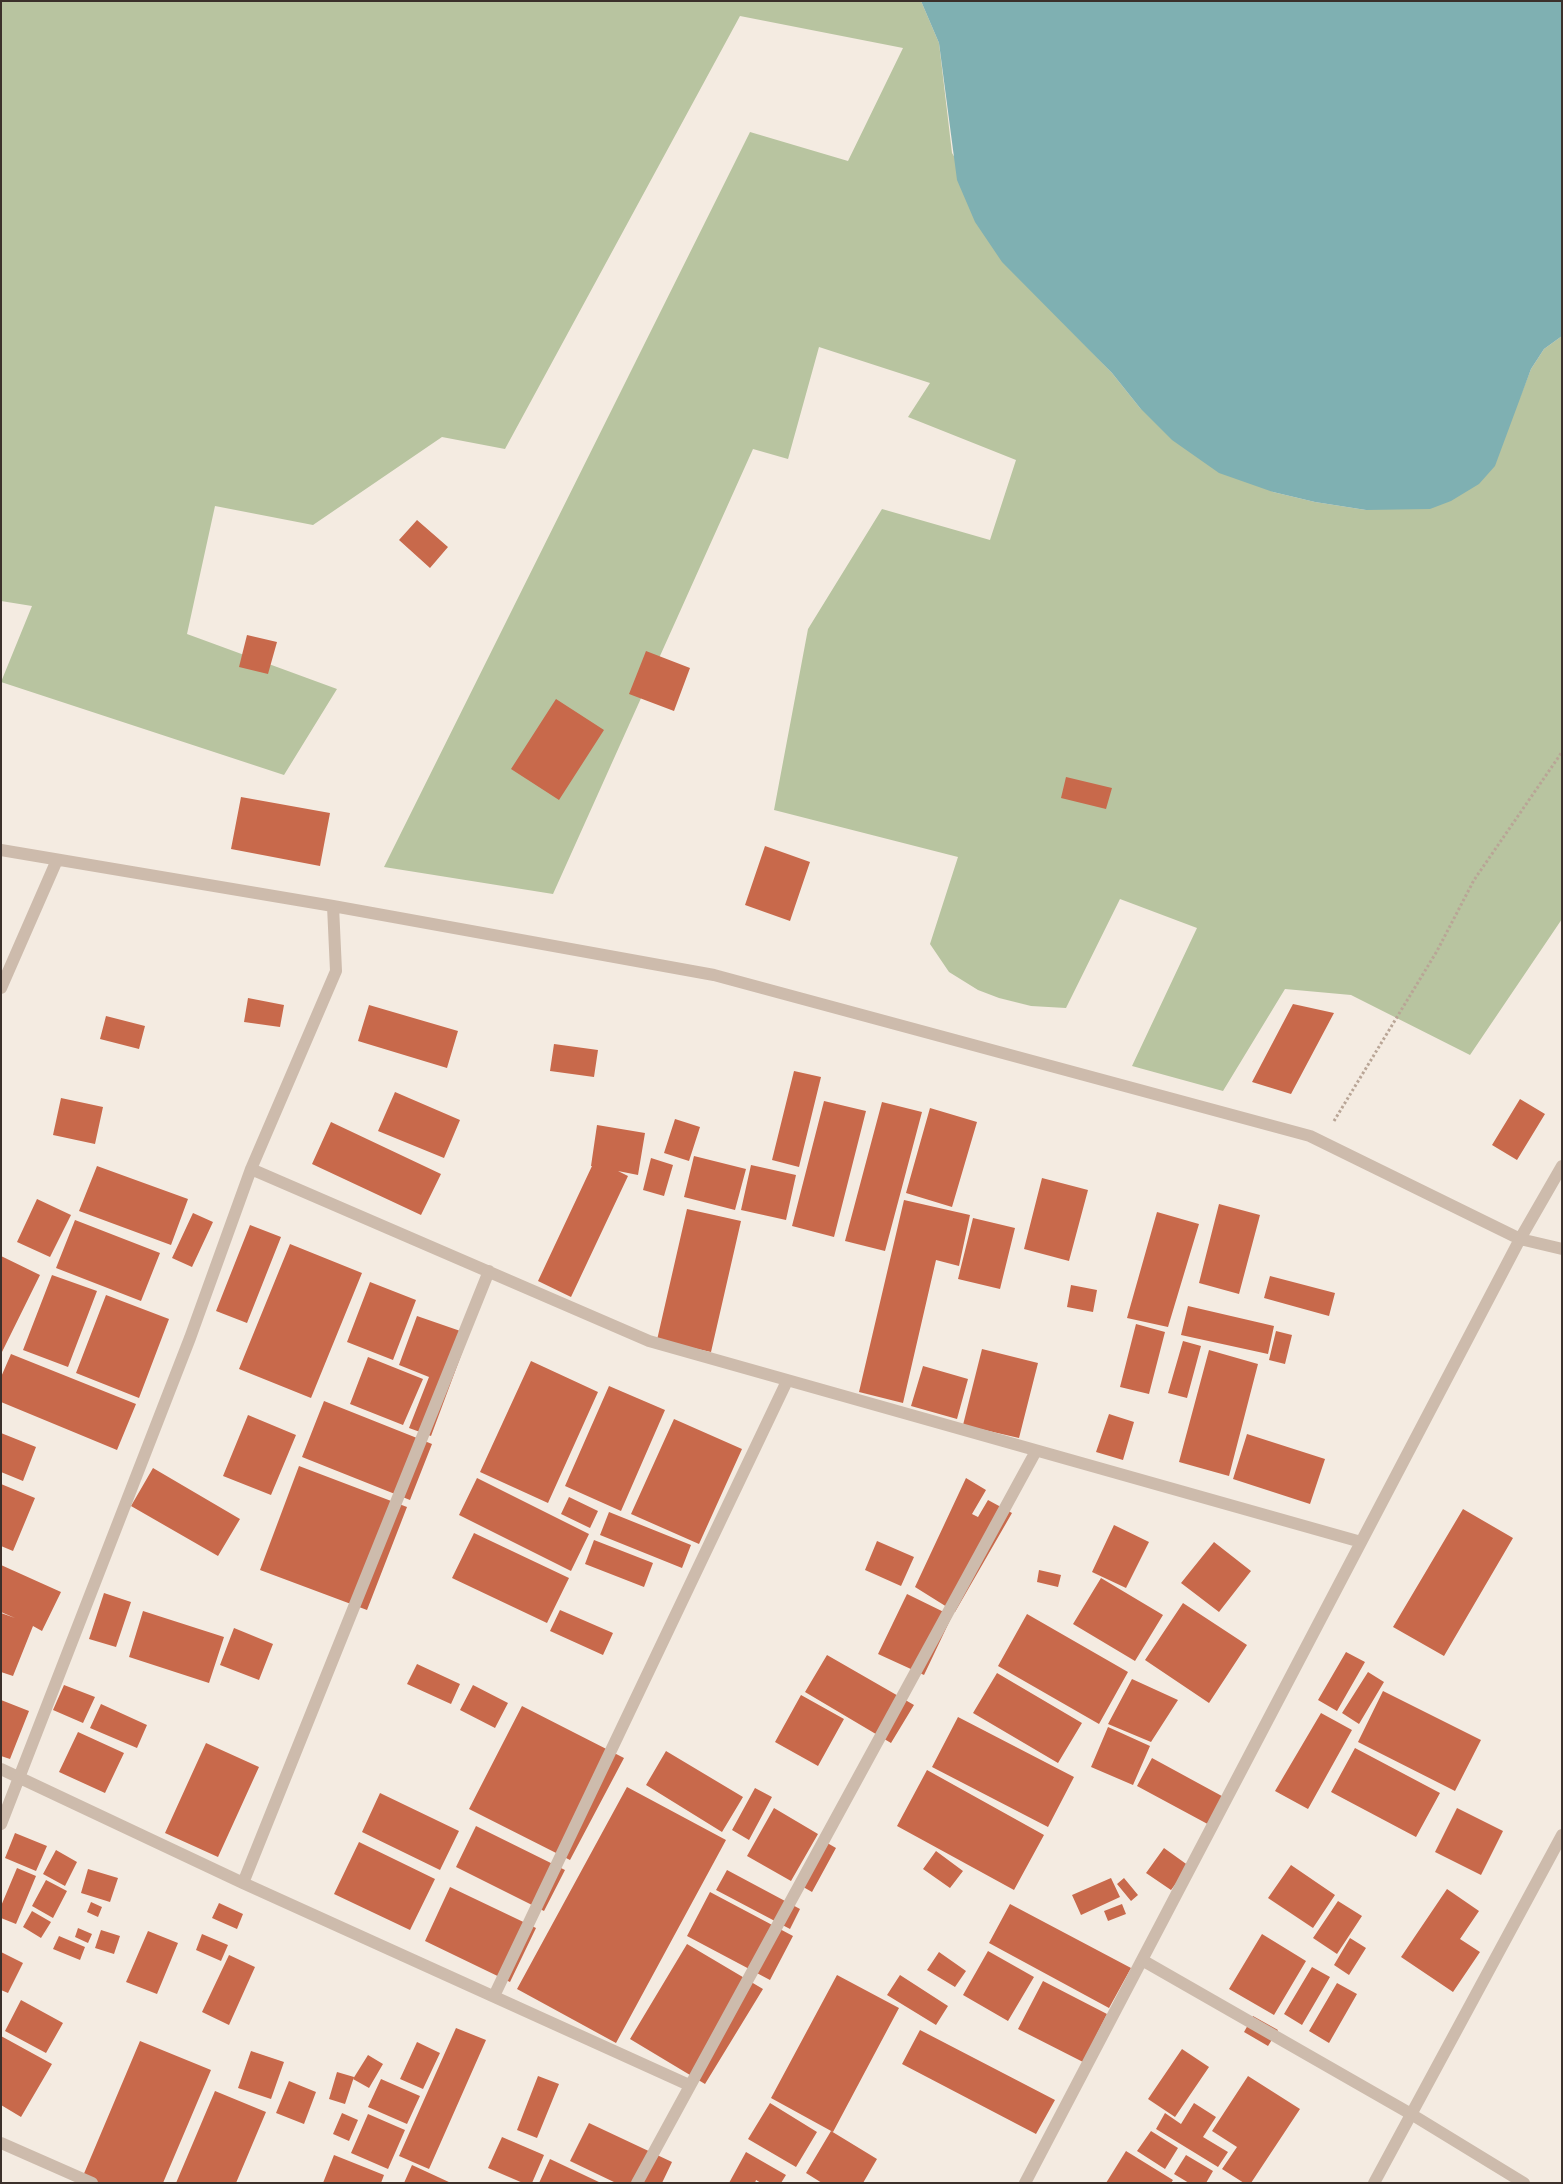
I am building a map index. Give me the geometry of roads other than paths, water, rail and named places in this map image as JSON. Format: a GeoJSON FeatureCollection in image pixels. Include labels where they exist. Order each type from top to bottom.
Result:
{"type":"FeatureCollection","features":[{"type":"Feature","properties":{"kind":"street"},"geometry":{"type":"LineString","coordinates":[[1,850],[333,906],[714,975],[1310,1136],[1520,1240],[1562,1249]]}},
{"type":"Feature","properties":{"kind":"street"},"geometry":{"type":"LineString","coordinates":[[1,988],[58,860]]}},
{"type":"Feature","properties":{"kind":"street"},"geometry":{"type":"LineString","coordinates":[[1,1824],[190,1338],[251,1169],[336,971],[333,906]]}},
{"type":"Feature","properties":{"kind":"street"},"geometry":{"type":"LineString","coordinates":[[1024,2183],[1520,1240],[1562,1166]]}},
{"type":"Feature","properties":{"kind":"street"},"geometry":{"type":"LineString","coordinates":[[251,1169],[650,1341],[1361,1542]]}},
{"type":"Feature","properties":{"kind":"street"},"geometry":{"type":"LineString","coordinates":[[243,1883],[490,1271]]}},
{"type":"Feature","properties":{"kind":"street"},"geometry":{"type":"LineString","coordinates":[[494,1996],[787,1380]]}},
{"type":"Feature","properties":{"kind":"street"},"geometry":{"type":"LineString","coordinates":[[636,2183],[1036,1451]]}},
{"type":"Feature","properties":{"kind":"street"},"geometry":{"type":"LineString","coordinates":[[1,1769],[243,1883],[689,2084]]}},
{"type":"Feature","properties":{"kind":"street"},"geometry":{"type":"LineString","coordinates":[[1374,2183],[1562,1835]]}},
{"type":"Feature","properties":{"kind":"street"},"geometry":{"type":"LineString","coordinates":[[1142,1960],[1411,2114],[1524,2183]]}},
{"type":"Feature","properties":{"kind":"street"},"geometry":{"type":"LineString","coordinates":[[1,2143],[92,2183]]}},
{"type":"Feature","properties":{"kind":"water"},"geometry":{"type":"Polygon","coordinates":[[[921,1],[1562,1],[1562,336],[1544,349],[1531,369],[1495,466],[1479,484],[1451,501],[1430,509],[1366,510],[1315,502],[1273,492],[1219,473],[1172,440],[1140,408],[1112,373],[1002,262],[975,222],[957,180],[939,43],[921,1]]]}}]}
